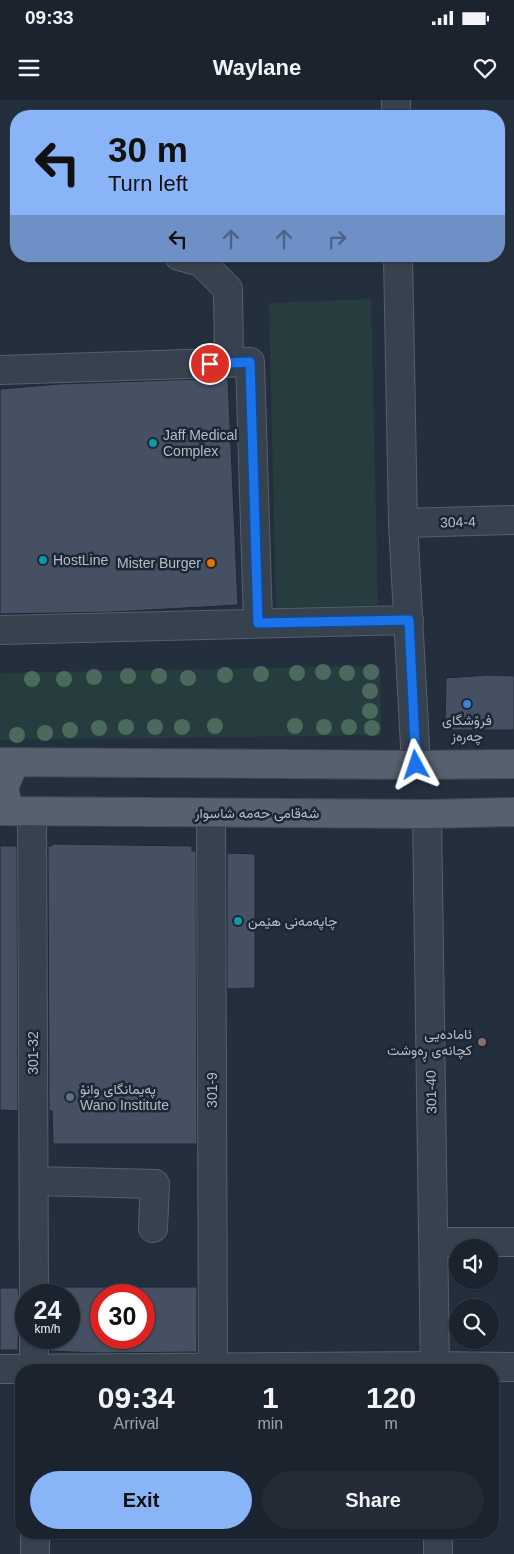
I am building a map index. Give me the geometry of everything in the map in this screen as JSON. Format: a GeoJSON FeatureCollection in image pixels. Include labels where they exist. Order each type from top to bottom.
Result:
{"type":"FeatureCollection","features":[{"type":"Feature","properties":{"kind":"main road"},"geometry":{"type":"LineString","coordinates":[[14,811],[4,787],[7,762],[514,764]]}},
{"type":"Feature","properties":{"kind":"main road","name":"شەقامی حەمە شاسوار"},"geometry":{"type":"LineString","coordinates":[[14,811],[427,814],[514,812]]}},
{"type":"Feature","properties":{"kind":"street"},"geometry":{"type":"LineString","coordinates":[[201,262],[228,289],[229,363]]}},
{"type":"Feature","properties":{"kind":"street"},"geometry":{"type":"LineString","coordinates":[[398,262],[403,523],[416,765]]}},
{"type":"Feature","properties":{"kind":"street"},"geometry":{"type":"LineString","coordinates":[[0,370],[250,362],[258,623]]}},
{"type":"Feature","properties":{"kind":"street","name":"304-4"},"geometry":{"type":"LineString","coordinates":[[403,523],[514,520]]}},
{"type":"Feature","properties":{"kind":"street"},"geometry":{"type":"LineString","coordinates":[[0,630],[409,620]]}},
{"type":"Feature","properties":{"kind":"street","name":"301-32"},"geometry":{"type":"LineString","coordinates":[[14,811],[34,1181],[34,1284]]}},
{"type":"Feature","properties":{"kind":"street","name":"301-9"},"geometry":{"type":"LineString","coordinates":[[210,813],[213,1364]]}},
{"type":"Feature","properties":{"kind":"street","name":"301-40"},"geometry":{"type":"LineString","coordinates":[[427,814],[435,1364]]}},
{"type":"Feature","properties":{"kind":"street"},"geometry":{"type":"LineString","coordinates":[[34,1181],[155,1184],[153,1228]]}},
{"type":"Feature","properties":{"kind":"street"},"geometry":{"type":"LineString","coordinates":[[434,1242],[514,1242]]}},
{"type":"Feature","properties":{"kind":"street"},"geometry":{"type":"LineString","coordinates":[[34,1349],[34,1364]]}},
{"type":"Feature","properties":{"kind":"street"},"geometry":{"type":"LineString","coordinates":[[499,1367],[514,1367]]}},
{"type":"Feature","properties":{"kind":"street"},"geometry":{"type":"LineString","coordinates":[[0,1369],[15,1369]]}},
{"type":"Feature","properties":{"kind":"street"},"geometry":{"type":"LineString","coordinates":[[35,1539],[35,1554]]}},
{"type":"Feature","properties":{"kind":"street"},"geometry":{"type":"LineString","coordinates":[[438,1539],[438,1554]]}},
{"type":"Feature","properties":{"kind":"green space"},"geometry":{"type":"Polygon","coordinates":[[[371,299],[378,605],[276,608],[269,303],[371,299]]]}},
{"type":"Feature","properties":{"kind":"green space"},"geometry":{"type":"Polygon","coordinates":[[[380,666],[381,735],[0,740],[0,673],[380,666]]]}},
{"type":"Feature","properties":{"kind":"building"},"geometry":{"type":"Polygon","coordinates":[[[228,378],[238,605],[112,612],[0,614],[0,389],[59,384],[228,378]]]}},
{"type":"Feature","properties":{"kind":"building","name":"فرۆشگای چەرەز"},"geometry":{"type":"Polygon","coordinates":[[[488,675],[514,676],[514,730],[445,730],[446,678],[488,675]]]}},
{"type":"Feature","properties":{"kind":"building"},"geometry":{"type":"Polygon","coordinates":[[[52,844],[192,846],[192,851],[196,851],[197,1144],[53,1144],[52,1111],[49,1111],[48,846],[52,846],[52,844]]]}},
{"type":"Feature","properties":{"kind":"building"},"geometry":{"type":"Polygon","coordinates":[[[0,846],[17,846],[18,1111],[0,1110],[0,846]]]}},
{"type":"Feature","properties":{"kind":"building","name":"چاپەمەنی هێمن"},"geometry":{"type":"Polygon","coordinates":[[[227,853],[255,854],[255,988],[227,989],[227,853]]]}},
{"type":"Feature","properties":{"kind":"building"},"geometry":{"type":"Polygon","coordinates":[[[80,1287],[90,1287],[90,1349],[155,1349],[155,1287],[197,1287],[197,1352],[98,1353],[50,1351],[50,1349],[80,1349],[80,1287]]]}},
{"type":"Feature","properties":{"kind":"building"},"geometry":{"type":"Polygon","coordinates":[[[0,1288],[15,1288],[15,1349],[18,1350],[0,1350],[0,1288]]]}},
{"type":"Feature","properties":{"kind":"place","name":"Jaff Medical Complex"},"geometry":{"type":"Point","coordinates":[153,443]}},
{"type":"Feature","properties":{"kind":"place","name":"HostLine"},"geometry":{"type":"Point","coordinates":[43,560]}},
{"type":"Feature","properties":{"kind":"place","name":"Mister Burger"},"geometry":{"type":"Point","coordinates":[211,563]}},
{"type":"Feature","properties":{"kind":"place","name":"فرۆشگای چەرەز"},"geometry":{"type":"Point","coordinates":[467,704]}},
{"type":"Feature","properties":{"kind":"place","name":"چاپەمەنی هێمن"},"geometry":{"type":"Point","coordinates":[238,921]}},
{"type":"Feature","properties":{"kind":"place","name":"ئامادەیی کچانەی ڕەوشت"},"geometry":{"type":"Point","coordinates":[482,1042]}},
{"type":"Feature","properties":{"kind":"place","name":"پەیمانگای وانۆ Wano Institute"},"geometry":{"type":"Point","coordinates":[70,1097]}},
{"type":"Feature","properties":{"kind":"route"},"geometry":{"type":"LineString","coordinates":[[210,364],[250,362],[258,623],[409,620],[416,765]]}}]}
